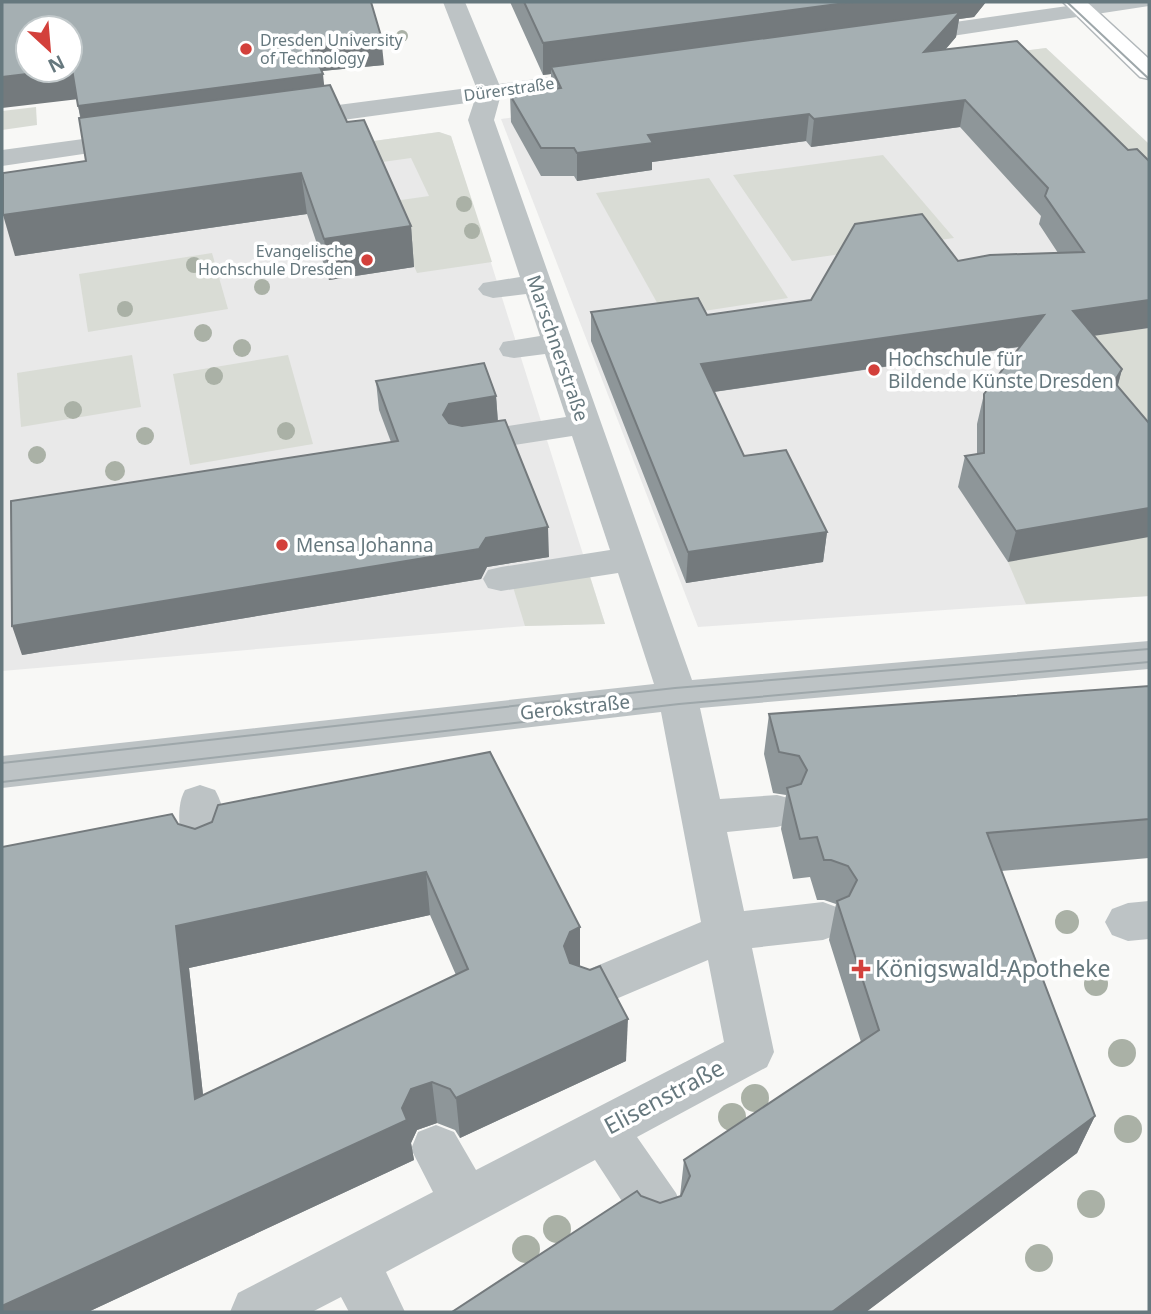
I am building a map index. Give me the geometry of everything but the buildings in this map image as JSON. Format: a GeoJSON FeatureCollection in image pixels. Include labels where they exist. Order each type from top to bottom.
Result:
{"type":"FeatureCollection","features":[{"type":"Feature","properties":{"kind":"main road"},"geometry":{"type":"LineString","coordinates":[[1079,7],[1149,72]]}},
{"type":"Feature","properties":{"kind":"street"},"geometry":{"type":"LineString","coordinates":[[454,2],[490,92]]}},
{"type":"Feature","properties":{"kind":"street"},"geometry":{"type":"LineString","coordinates":[[888,39],[1079,7],[1141,2]]}},
{"type":"Feature","properties":{"kind":"street","name":"Dürerstraße"},"geometry":{"type":"LineString","coordinates":[[263,123],[627,74]]}},
{"type":"Feature","properties":{"kind":"street","name":"Marschnerstraße"},"geometry":{"type":"LineString","coordinates":[[490,92],[481,120],[677,696]]}},
{"type":"Feature","properties":{"kind":"street"},"geometry":{"type":"LineString","coordinates":[[2,158],[155,137]]}},
{"type":"Feature","properties":{"kind":"street"},"geometry":{"type":"LineString","coordinates":[[493,289],[536,284]]}},
{"type":"Feature","properties":{"kind":"street"},"geometry":{"type":"LineString","coordinates":[[514,349],[557,342]]}},
{"type":"Feature","properties":{"kind":"street"},"geometry":{"type":"LineString","coordinates":[[464,443],[584,424]]}},
{"type":"Feature","properties":{"kind":"street"},"geometry":{"type":"LineString","coordinates":[[501,579],[630,559]]}},
{"type":"Feature","properties":{"kind":"street","name":"Gerokstraße"},"geometry":{"type":"LineString","coordinates":[[2,772],[677,696],[1149,655]]}},
{"type":"Feature","properties":{"kind":"street","name":"Elisenstraße"},"geometry":{"type":"LineString","coordinates":[[257,1312],[750,1052],[677,696]]}},
{"type":"Feature","properties":{"kind":"street"},"geometry":{"type":"LineString","coordinates":[[200,801],[206,853]]}},
{"type":"Feature","properties":{"kind":"street"},"geometry":{"type":"LineString","coordinates":[[702,817],[777,811]]}},
{"type":"Feature","properties":{"kind":"street"},"geometry":{"type":"LineString","coordinates":[[590,990],[725,932],[823,921]]}},
{"type":"Feature","properties":{"kind":"street"},"geometry":{"type":"LineString","coordinates":[[603,1129],[658,1211]]}},
{"type":"Feature","properties":{"kind":"street"},"geometry":{"type":"LineString","coordinates":[[436,1149],[466,1202]]}},
{"type":"Feature","properties":{"kind":"street"},"geometry":{"type":"LineString","coordinates":[[351,1262],[378,1312]]}},
{"type":"Feature","properties":{"kind":"shaded area","name":"Hochschule für Bildende Künste Dresden"},"geometry":{"type":"Polygon","coordinates":[[[1046,48],[1149,144],[1149,596],[698,627],[501,119],[1046,48]]]}},
{"type":"Feature","properties":{"kind":"shaded area"},"geometry":{"type":"Polygon","coordinates":[[[1046,48],[1149,144],[1149,173],[984,56],[1046,48]]]}},
{"type":"Feature","properties":{"kind":"shaded area"},"geometry":{"type":"Polygon","coordinates":[[[36,107],[37,125],[2,130],[2,111],[36,107]]]}},
{"type":"Feature","properties":{"kind":"shaded area"},"geometry":{"type":"Polygon","coordinates":[[[439,132],[451,136],[605,624],[525,626],[2,671],[2,192],[439,132]]]}},
{"type":"Feature","properties":{"kind":"shaded area"},"geometry":{"type":"Polygon","coordinates":[[[439,132],[451,136],[492,262],[417,273],[387,202],[429,196],[411,158],[2,215],[2,192],[439,132]]]}},
{"type":"Feature","properties":{"kind":"shaded area"},"geometry":{"type":"Polygon","coordinates":[[[883,155],[954,238],[792,261],[733,175],[883,155]]]}},
{"type":"Feature","properties":{"kind":"shaded area"},"geometry":{"type":"Polygon","coordinates":[[[709,178],[788,298],[665,317],[596,193],[709,178]]]}},
{"type":"Feature","properties":{"kind":"shaded area"},"geometry":{"type":"Polygon","coordinates":[[[212,253],[228,309],[88,332],[79,274],[212,253]]]}},
{"type":"Feature","properties":{"kind":"shaded area"},"geometry":{"type":"Polygon","coordinates":[[[1149,328],[1149,479],[1049,342],[1149,328]]]}},
{"type":"Feature","properties":{"kind":"shaded area"},"geometry":{"type":"Polygon","coordinates":[[[132,355],[141,407],[21,427],[17,373],[132,355]]]}},
{"type":"Feature","properties":{"kind":"shaded area"},"geometry":{"type":"Polygon","coordinates":[[[288,355],[313,444],[190,465],[173,374],[288,355]]]}},
{"type":"Feature","properties":{"kind":"shaded area"},"geometry":{"type":"Polygon","coordinates":[[[1149,529],[1149,596],[1026,604],[1008,562],[1149,529]]]}},
{"type":"Feature","properties":{"kind":"shaded area"},"geometry":{"type":"Polygon","coordinates":[[[585,561],[605,624],[525,626],[509,574],[585,561]]]}},
{"type":"Feature","properties":{"kind":"tram line"},"geometry":{"type":"LineString","coordinates":[[1067,2],[1149,79]]}},
{"type":"Feature","properties":{"kind":"tram line"},"geometry":{"type":"LineString","coordinates":[[2,763],[675,688],[1149,649]]}},
{"type":"Feature","properties":{"kind":"tram line"},"geometry":{"type":"LineString","coordinates":[[2,782],[679,704],[1149,662]]}},
{"type":"Feature","properties":{"kind":"place","name":"Dresden University of Technology"},"geometry":{"type":"Point","coordinates":[246,49]}},
{"type":"Feature","properties":{"kind":"place","name":"Evangelische Hochschule Dresden"},"geometry":{"type":"Point","coordinates":[367,260]}},
{"type":"Feature","properties":{"kind":"place","name":"Hochschule für Bildende Künste Dresden"},"geometry":{"type":"Point","coordinates":[874,370]}},
{"type":"Feature","properties":{"kind":"place","name":"Mensa Johanna"},"geometry":{"type":"Point","coordinates":[282,545]}},
{"type":"Feature","properties":{"kind":"place","name":"Königswald-Apotheke"},"geometry":{"type":"Point","coordinates":[861,969]}}]}
